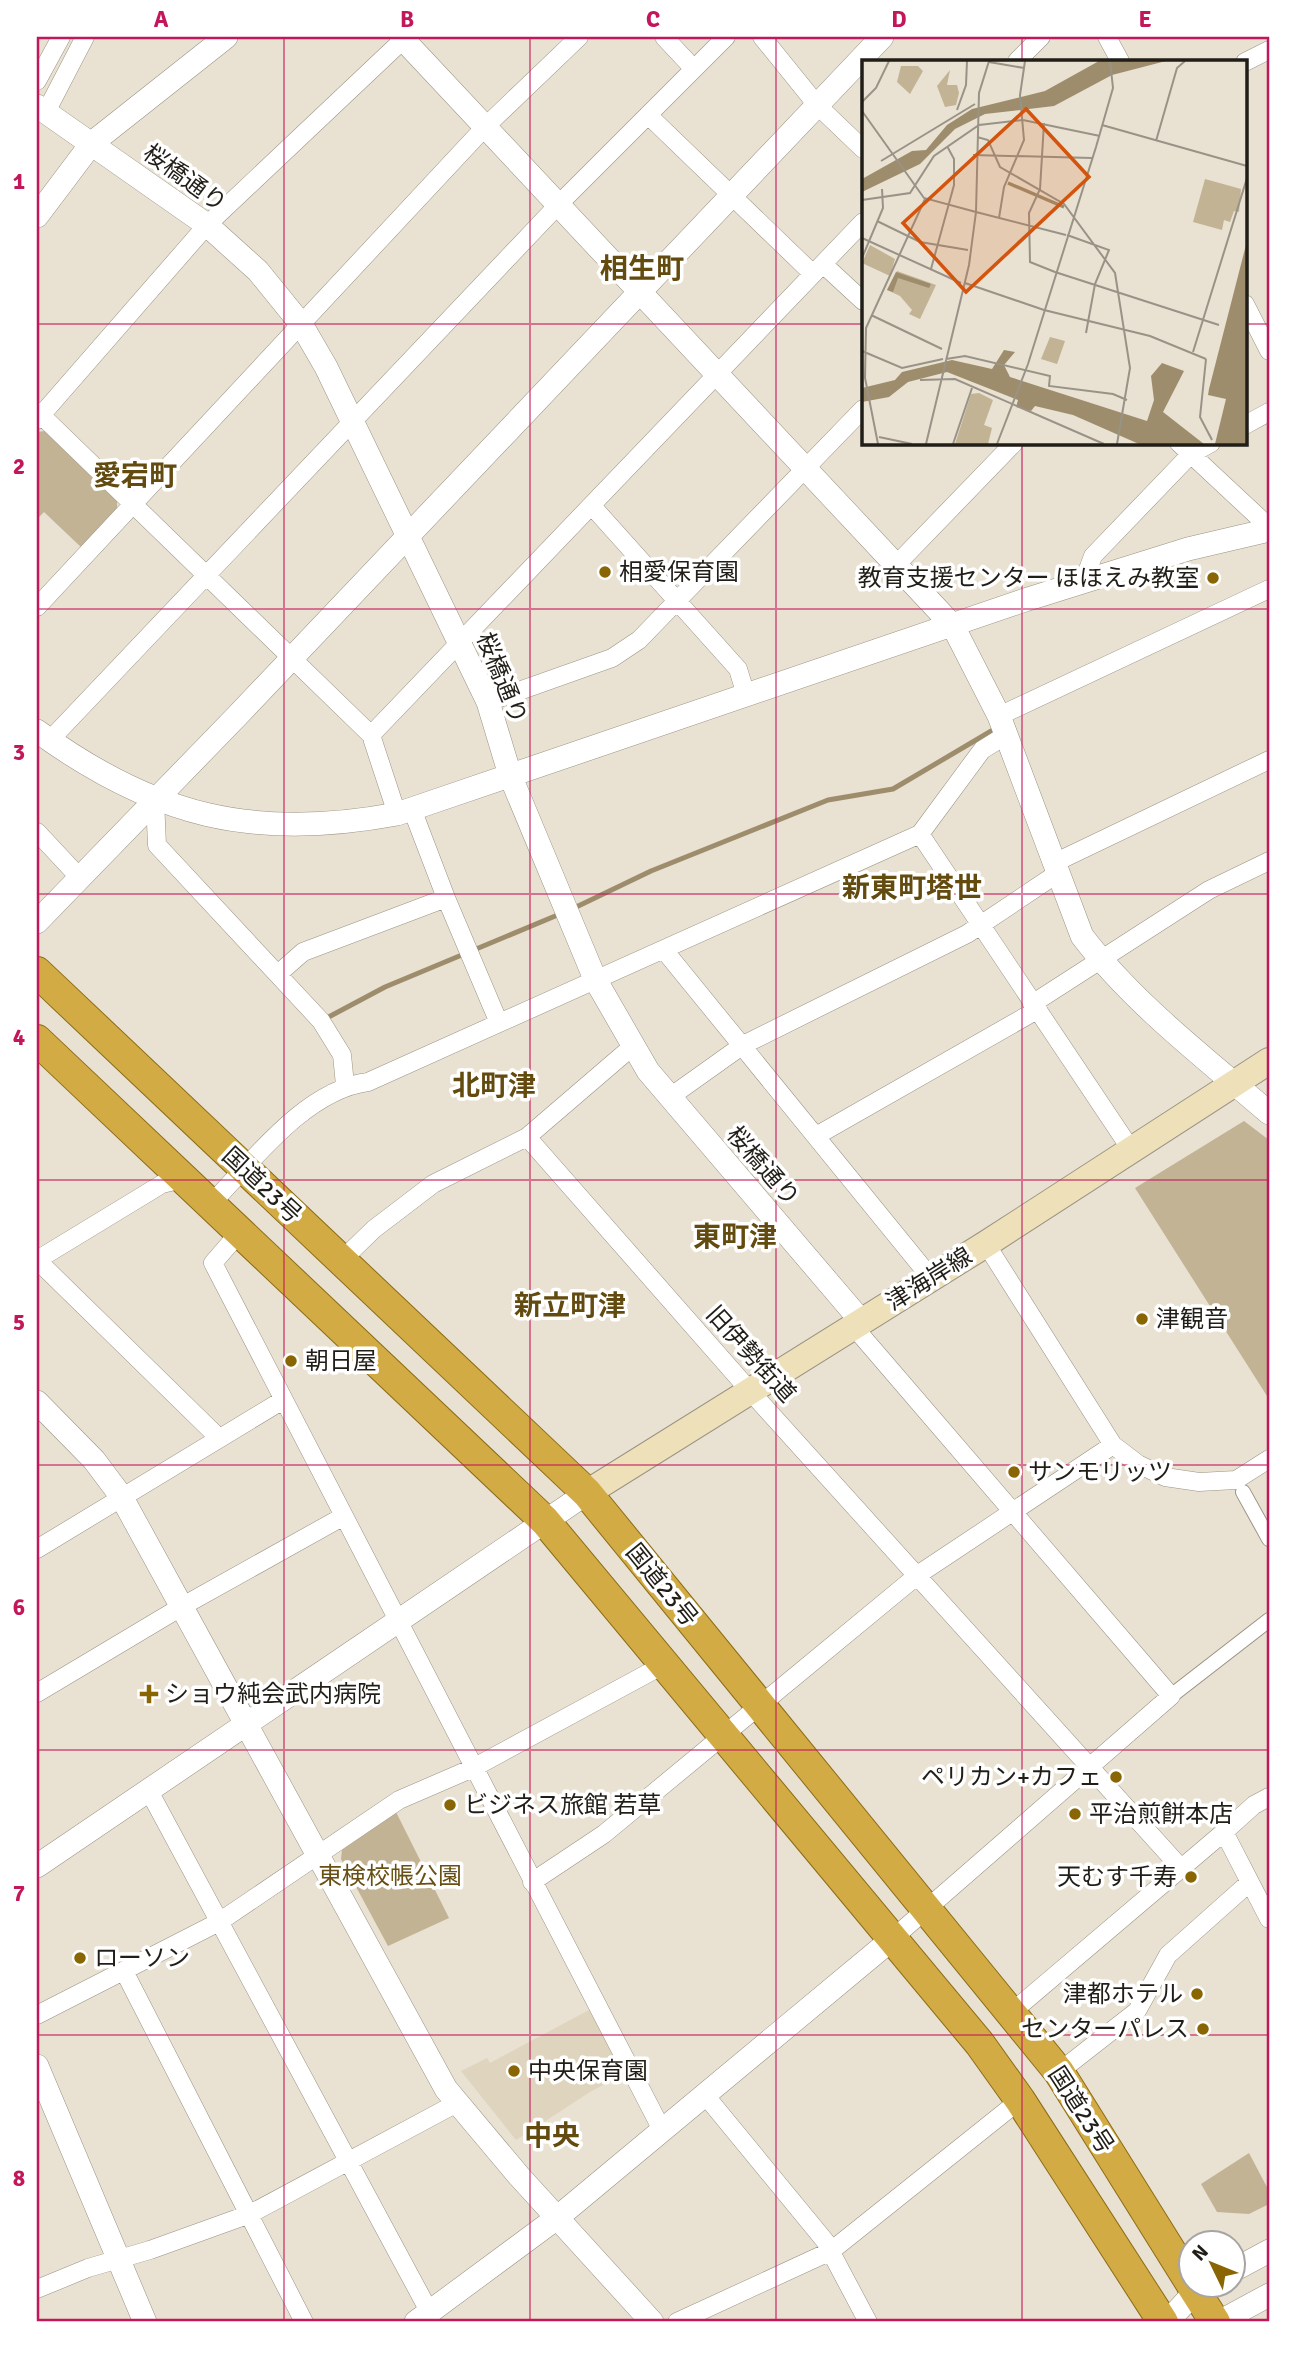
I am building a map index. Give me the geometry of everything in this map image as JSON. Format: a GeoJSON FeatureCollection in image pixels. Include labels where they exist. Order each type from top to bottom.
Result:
{"type":"FeatureCollection","features":[{"type":"Feature","properties":{"kind":"highway","name":"国道23号"},"geometry":{"type":"LineString","coordinates":[[37,972],[587,1493],[1059,2072],[1176,2255]]}},
{"type":"Feature","properties":{"kind":"highway","name":"国道23号"},"geometry":{"type":"LineString","coordinates":[[37,1040],[545,1521],[980,2044],[1020,2100],[1165,2322]]}},
{"type":"Feature","properties":{"kind":"highway","name":"国道23号"},"geometry":{"type":"LineString","coordinates":[[1204,2300],[1217,2322]]}},
{"type":"Feature","properties":{"kind":"main road","name":"津海岸線"},"geometry":{"type":"LineString","coordinates":[[587,1493],[986,1244],[1130,1148],[1269,1061]]}},
{"type":"Feature","properties":{"kind":"street"},"geometry":{"type":"LineString","coordinates":[[37,81],[61,37]]}},
{"type":"Feature","properties":{"kind":"street"},"geometry":{"type":"LineString","coordinates":[[41,109],[85,37]]}},
{"type":"Feature","properties":{"kind":"street"},"geometry":{"type":"LineString","coordinates":[[37,216],[92,143],[226,37]]}},
{"type":"Feature","properties":{"kind":"street"},"geometry":{"type":"LineString","coordinates":[[37,607],[485,127],[579,37]]}},
{"type":"Feature","properties":{"kind":"street"},"geometry":{"type":"LineString","coordinates":[[664,37],[694,69]]}},
{"type":"Feature","properties":{"kind":"street"},"geometry":{"type":"LineString","coordinates":[[726,37],[559,204],[207,576],[43,736],[92,769],[155,800],[200,814],[260,824],[350,823],[404,811],[1188,549],[1269,529]]}},
{"type":"Feature","properties":{"kind":"street"},"geometry":{"type":"LineString","coordinates":[[762,37],[817,105],[862,148]]}},
{"type":"Feature","properties":{"kind":"street"},"geometry":{"type":"LineString","coordinates":[[37,922],[882,37]]}},
{"type":"Feature","properties":{"kind":"street"},"geometry":{"type":"LineString","coordinates":[[1018,60],[1041,37]]}},
{"type":"Feature","properties":{"kind":"street"},"geometry":{"type":"LineString","coordinates":[[1107,37],[1119,60]]}},
{"type":"Feature","properties":{"kind":"street"},"geometry":{"type":"LineString","coordinates":[[499,1023],[446,898],[371,734],[38,415],[207,225],[403,38],[804,471],[953,626],[1003,726],[1082,936],[1100,959],[1269,1113]]}},
{"type":"Feature","properties":{"kind":"street"},"geometry":{"type":"LineString","coordinates":[[1246,62],[1269,50]]}},
{"type":"Feature","properties":{"kind":"street","name":"桜橋通り"},"geometry":{"type":"LineString","coordinates":[[41,109],[207,225],[258,271],[300,324],[352,422],[488,702],[510,775],[595,979],[648,1071],[858,1324]]}},
{"type":"Feature","properties":{"kind":"street"},"geometry":{"type":"LineString","coordinates":[[648,115],[731,195],[818,269],[862,300]]}},
{"type":"Feature","properties":{"kind":"street"},"geometry":{"type":"LineString","coordinates":[[371,734],[862,223]]}},
{"type":"Feature","properties":{"kind":"street"},"geometry":{"type":"LineString","coordinates":[[1246,306],[1269,351]]}},
{"type":"Feature","properties":{"kind":"street"},"geometry":{"type":"LineString","coordinates":[[488,702],[612,657],[639,640],[862,410]]}},
{"type":"Feature","properties":{"kind":"street"},"geometry":{"type":"LineString","coordinates":[[1246,424],[1269,412]]}},
{"type":"Feature","properties":{"kind":"street"},"geometry":{"type":"LineString","coordinates":[[896,565],[1013,444]]}},
{"type":"Feature","properties":{"kind":"street"},"geometry":{"type":"LineString","coordinates":[[1083,583],[1093,556],[1185,448],[1206,444]]}},
{"type":"Feature","properties":{"kind":"street"},"geometry":{"type":"LineString","coordinates":[[1185,448],[1269,529]]}},
{"type":"Feature","properties":{"kind":"street"},"geometry":{"type":"LineString","coordinates":[[592,506],[738,669],[746,695]]}},
{"type":"Feature","properties":{"kind":"street"},"geometry":{"type":"LineString","coordinates":[[209,1205],[309,1105],[345,1085],[368,1082],[920,834],[1003,726],[1269,589]]}},
{"type":"Feature","properties":{"kind":"street"},"geometry":{"type":"LineString","coordinates":[[670,1097],[743,1045],[981,925],[1056,868],[1269,760]]}},
{"type":"Feature","properties":{"kind":"street"},"geometry":{"type":"LineString","coordinates":[[155,800],[157,845],[320,1021],[342,1055],[345,1085]]}},
{"type":"Feature","properties":{"kind":"street"},"geometry":{"type":"LineString","coordinates":[[37,832],[80,878]]}},
{"type":"Feature","properties":{"kind":"street"},"geometry":{"type":"LineString","coordinates":[[920,834],[1130,1148]]}},
{"type":"Feature","properties":{"kind":"street"},"geometry":{"type":"LineString","coordinates":[[816,1136],[1034,1007],[1100,959],[1209,890],[1269,861]]}},
{"type":"Feature","properties":{"kind":"street"},"geometry":{"type":"LineString","coordinates":[[278,974],[303,953],[446,898]]}},
{"type":"Feature","properties":{"kind":"street"},"geometry":{"type":"LineString","coordinates":[[664,950],[931,1278]]}},
{"type":"Feature","properties":{"kind":"street"},"geometry":{"type":"LineString","coordinates":[[342,1260],[374,1229],[433,1184],[527,1137],[633,1046]]}},
{"type":"Feature","properties":{"kind":"street","name":"旧伊勢街道"},"geometry":{"type":"LineString","coordinates":[[527,1137],[750,1391],[919,1574],[1180,1867]]}},
{"type":"Feature","properties":{"kind":"street"},"geometry":{"type":"LineString","coordinates":[[181,1179],[162,1184],[37,1260],[219,1438]]}},
{"type":"Feature","properties":{"kind":"street"},"geometry":{"type":"LineString","coordinates":[[239,1233],[213,1263],[662,2130]]}},
{"type":"Feature","properties":{"kind":"street"},"geometry":{"type":"LineString","coordinates":[[986,1244],[1113,1445],[1138,1464],[1165,1477],[1239,1486],[1269,1459]]}},
{"type":"Feature","properties":{"kind":"street"},"geometry":{"type":"LineString","coordinates":[[858,1324],[1013,1512],[1171,1696]]}},
{"type":"Feature","properties":{"kind":"street"},"geometry":{"type":"LineString","coordinates":[[37,1549],[283,1400]]}},
{"type":"Feature","properties":{"kind":"street"},"geometry":{"type":"LineString","coordinates":[[38,1406],[94,1460],[121,1496],[428,2059],[457,2103],[652,2322]]}},
{"type":"Feature","properties":{"kind":"street"},"geometry":{"type":"LineString","coordinates":[[532,1882],[604,1834],[919,1574],[1113,1445]]}},
{"type":"Feature","properties":{"kind":"street"},"geometry":{"type":"LineString","coordinates":[[1239,1486],[1269,1539]]}},
{"type":"Feature","properties":{"kind":"street"},"geometry":{"type":"LineString","coordinates":[[37,1866],[587,1493]]}},
{"type":"Feature","properties":{"kind":"street"},"geometry":{"type":"LineString","coordinates":[[37,1693],[181,1607],[344,1516]]}},
{"type":"Feature","properties":{"kind":"street"},"geometry":{"type":"LineString","coordinates":[[149,1791],[348,2161],[423,2317],[558,2217],[891,1940],[1171,1696],[1269,1620]]}},
{"type":"Feature","properties":{"kind":"street"},"geometry":{"type":"LineString","coordinates":[[37,2015],[219,1922],[399,1800],[473,1768],[665,1664]]}},
{"type":"Feature","properties":{"kind":"street"},"geometry":{"type":"LineString","coordinates":[[1012,2012],[1254,1805],[1269,1797]]}},
{"type":"Feature","properties":{"kind":"street"},"geometry":{"type":"LineString","coordinates":[[1224,1832],[1269,1919]]}},
{"type":"Feature","properties":{"kind":"street"},"geometry":{"type":"LineString","coordinates":[[1059,2072],[1137,2011],[1168,1955],[1250,1882]]}},
{"type":"Feature","properties":{"kind":"street"},"geometry":{"type":"LineString","coordinates":[[124,1971],[304,2322]]}},
{"type":"Feature","properties":{"kind":"street"},"geometry":{"type":"LineString","coordinates":[[37,2066],[145,2322]]}},
{"type":"Feature","properties":{"kind":"street"},"geometry":{"type":"LineString","coordinates":[[705,2095],[831,2251],[868,2322]]}},
{"type":"Feature","properties":{"kind":"street"},"geometry":{"type":"LineString","coordinates":[[677,2322],[831,2251],[1020,2100]]}},
{"type":"Feature","properties":{"kind":"street"},"geometry":{"type":"LineString","coordinates":[[37,2289],[88,2268],[120,2260],[250,2214],[457,2103]]}},
{"type":"Feature","properties":{"kind":"street"},"geometry":{"type":"LineString","coordinates":[[1246,2264],[1269,2251]]}},
{"type":"Feature","properties":{"kind":"street"},"geometry":{"type":"LineString","coordinates":[[1217,2322],[1269,2295]]}},
{"type":"Feature","properties":{"kind":"street"},"geometry":{"type":"LineString","coordinates":[[1165,2322],[1184,2300]]}},
{"type":"Feature","properties":{"kind":"shaded area"},"geometry":{"type":"Polygon","coordinates":[[[589,2010],[623,2074],[516,2140],[461,2071],[487,2058],[490,2063],[589,2010]]]}},
{"type":"Feature","properties":{"kind":"green space"},"geometry":{"type":"Polygon","coordinates":[[[45,431],[117,501],[117,510],[82,548],[44,512],[37,519],[37,432],[45,431]]]}},
{"type":"Feature","properties":{"kind":"green space"},"geometry":{"type":"Polygon","coordinates":[[[1244,1121],[1269,1140],[1267,1396],[1135,1188],[1244,1121]]]}},
{"type":"Feature","properties":{"kind":"green space","name":"東検校帳公園"},"geometry":{"type":"Polygon","coordinates":[[[396,1812],[449,1918],[388,1946],[341,1859],[342,1850],[396,1812]]]}},
{"type":"Feature","properties":{"kind":"green space"},"geometry":{"type":"Polygon","coordinates":[[[1249,2153],[1269,2191],[1269,2204],[1249,2214],[1217,2212],[1201,2184],[1249,2153]]]}},
{"type":"Feature","properties":{"kind":"waterway"},"geometry":{"type":"LineString","coordinates":[[572,909],[651,871],[828,800],[893,789],[998,727]]}},
{"type":"Feature","properties":{"kind":"waterway"},"geometry":{"type":"LineString","coordinates":[[323,1020],[385,987],[560,914]]}},
{"type":"Feature","properties":{"kind":"place","name":"相愛保育園"},"geometry":{"type":"Point","coordinates":[605,572]}},
{"type":"Feature","properties":{"kind":"place","name":"教育支援センター ほほえみ教室"},"geometry":{"type":"Point","coordinates":[1213,578]}},
{"type":"Feature","properties":{"kind":"place","name":"津観音"},"geometry":{"type":"Point","coordinates":[1142,1319]}},
{"type":"Feature","properties":{"kind":"place","name":"朝日屋"},"geometry":{"type":"Point","coordinates":[291,1361]}},
{"type":"Feature","properties":{"kind":"place","name":"サンモリッツ"},"geometry":{"type":"Point","coordinates":[1014,1472]}},
{"type":"Feature","properties":{"kind":"place","name":"ショウ純会武内病院"},"geometry":{"type":"Point","coordinates":[149,1694]}},
{"type":"Feature","properties":{"kind":"place","name":"ペリカン+カフェ"},"geometry":{"type":"Point","coordinates":[1116,1777]}},
{"type":"Feature","properties":{"kind":"place","name":"ビジネス旅館 若草"},"geometry":{"type":"Point","coordinates":[450,1805]}},
{"type":"Feature","properties":{"kind":"place","name":"平治煎餅本店"},"geometry":{"type":"Point","coordinates":[1075,1814]}},
{"type":"Feature","properties":{"kind":"place","name":"天むす千寿"},"geometry":{"type":"Point","coordinates":[1191,1877]}},
{"type":"Feature","properties":{"kind":"place","name":"ローソン"},"geometry":{"type":"Point","coordinates":[80,1958]}},
{"type":"Feature","properties":{"kind":"place","name":"津都ホテル"},"geometry":{"type":"Point","coordinates":[1197,1994]}},
{"type":"Feature","properties":{"kind":"place","name":"センターパレス"},"geometry":{"type":"Point","coordinates":[1203,2029]}},
{"type":"Feature","properties":{"kind":"place","name":"中央保育園"},"geometry":{"type":"Point","coordinates":[514,2071]}},
{"type":"Feature","properties":{"kind":"district","name":"相生町"},"geometry":{"type":"Point","coordinates":[642,268]}},
{"type":"Feature","properties":{"kind":"district","name":"愛宕町"},"geometry":{"type":"Point","coordinates":[135,475]}},
{"type":"Feature","properties":{"kind":"district","name":"新東町塔世"},"geometry":{"type":"Point","coordinates":[912,887]}},
{"type":"Feature","properties":{"kind":"district","name":"北町津"},"geometry":{"type":"Point","coordinates":[494,1085]}},
{"type":"Feature","properties":{"kind":"district","name":"東町津"},"geometry":{"type":"Point","coordinates":[735,1236]}},
{"type":"Feature","properties":{"kind":"district","name":"新立町津"},"geometry":{"type":"Point","coordinates":[570,1305]}},
{"type":"Feature","properties":{"kind":"district","name":"中央"},"geometry":{"type":"Point","coordinates":[552,2135]}}]}
